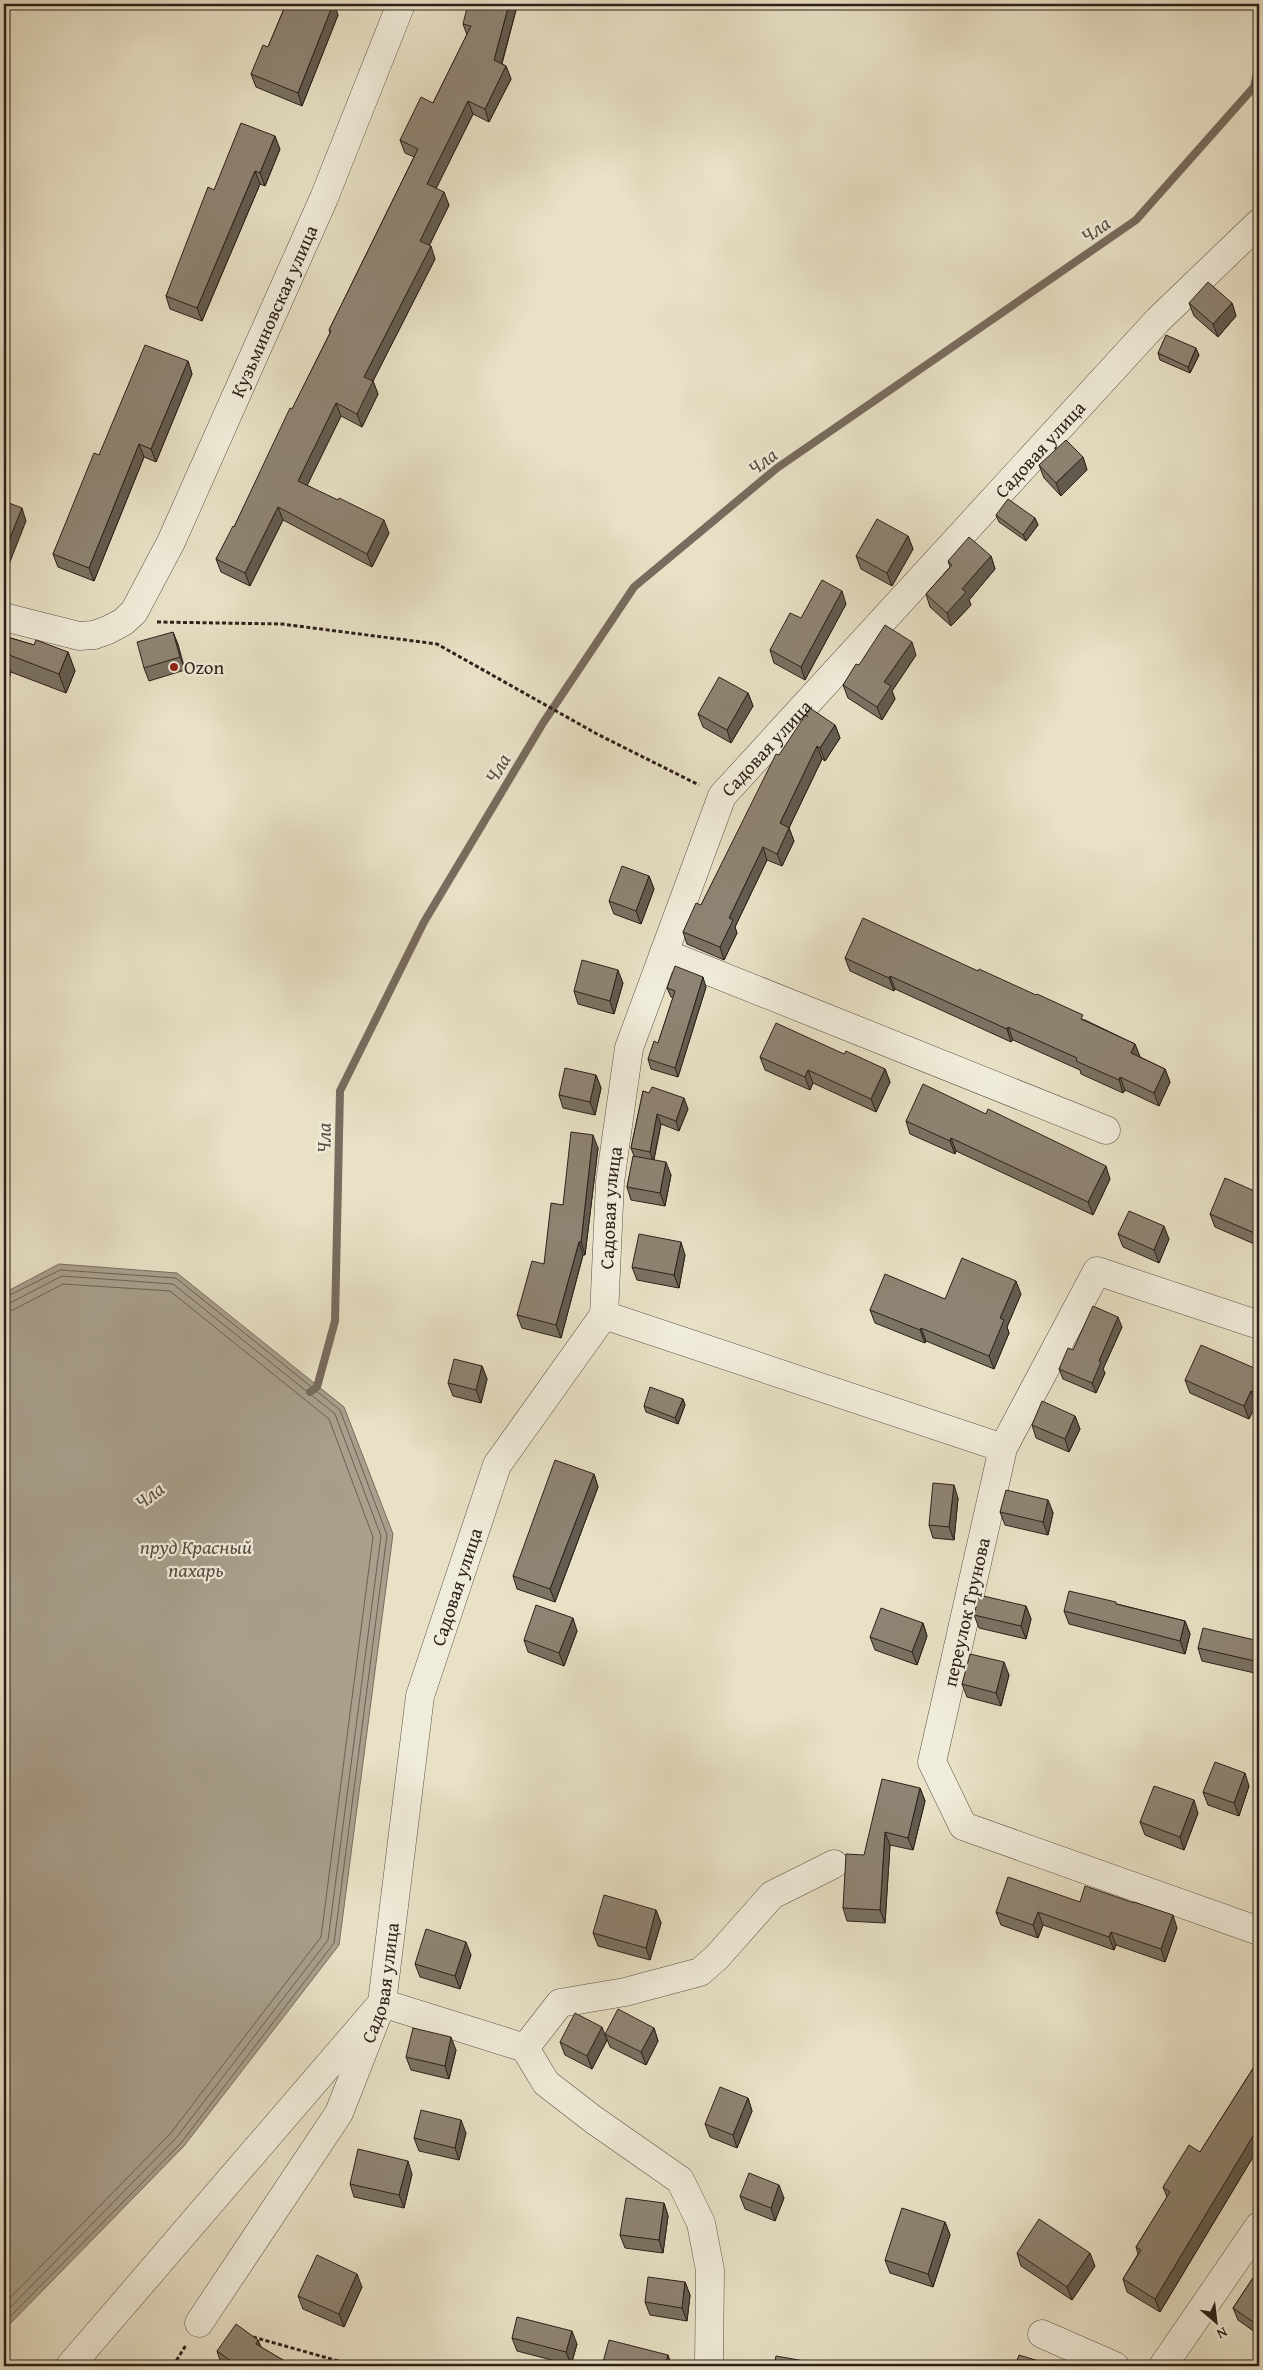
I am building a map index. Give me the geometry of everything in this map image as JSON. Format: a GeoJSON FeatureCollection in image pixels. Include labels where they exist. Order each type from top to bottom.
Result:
{"type":"FeatureCollection","features":[{"type":"Feature","properties":{"kind":"street","name":"Кузьминовская улица"},"geometry":{"type":"LineString","coordinates":[[129,617],[171,542],[324,198],[401,4]]}},
{"type":"Feature","properties":{"kind":"street","name":"Садовая улица"},"geometry":{"type":"LineString","coordinates":[[199,2322],[339,2113],[382,2003],[420,1696],[497,1465],[604,1315],[610,1182],[629,1048],[722,796],[1158,320],[1259,223]]}},
{"type":"Feature","properties":{"kind":"street"},"geometry":{"type":"LineString","coordinates":[[4,617],[79,636],[94,635],[129,617]]}},
{"type":"Feature","properties":{"kind":"street"},"geometry":{"type":"LineString","coordinates":[[664,954],[1106,1130]]}},
{"type":"Feature","properties":{"kind":"street","name":"переулок Трунова"},"geometry":{"type":"LineString","coordinates":[[1259,1326],[1097,1271],[1003,1448],[932,1762],[963,1826],[1259,1931]]}},
{"type":"Feature","properties":{"kind":"street"},"geometry":{"type":"LineString","coordinates":[[604,1315],[1003,1448]]}},
{"type":"Feature","properties":{"kind":"street"},"geometry":{"type":"LineString","coordinates":[[525,2048],[560,2003],[625,1992],[700,1972],[717,1957],[772,1895],[834,1864]]}},
{"type":"Feature","properties":{"kind":"street"},"geometry":{"type":"LineString","coordinates":[[70,2366],[382,2003],[525,2048],[546,2084],[680,2180],[700,2223],[710,2270],[709,2366]]}},
{"type":"Feature","properties":{"kind":"street"},"geometry":{"type":"LineString","coordinates":[[1163,2366],[1259,2226]]}},
{"type":"Feature","properties":{"kind":"street"},"geometry":{"type":"LineString","coordinates":[[1042,2334],[1115,2366]]}},
{"type":"Feature","properties":{"kind":"path"},"geometry":{"type":"LineString","coordinates":[[129,617],[282,624],[437,644],[597,734],[722,796]]}},
{"type":"Feature","properties":{"kind":"path"},"geometry":{"type":"LineString","coordinates":[[245,2335],[356,2366]]}},
{"type":"Feature","properties":{"kind":"water","name":"пруд Красный пахарь"},"geometry":{"type":"Polygon","coordinates":[[[59,1264],[177,1273],[344,1407],[393,1534],[339,1945],[184,2146],[4,2330],[4,1293],[59,1264]]]}},
{"type":"Feature","properties":{"kind":"building"},"geometry":{"type":"Polygon","coordinates":[[[286,4],[333,4],[298,93],[251,74],[263,45],[268,47],[286,4]]]}},
{"type":"Feature","properties":{"kind":"building"},"geometry":{"type":"Polygon","coordinates":[[[468,4],[509,4],[494,60],[506,66],[485,109],[468,101],[427,184],[444,192],[420,241],[431,246],[364,377],[373,381],[357,414],[336,403],[298,481],[384,520],[367,554],[278,507],[245,573],[216,559],[234,527],[290,408],[292,409],[331,331],[329,330],[418,149],[400,140],[421,97],[433,103],[471,26],[463,24],[468,4]]]}},
{"type":"Feature","properties":{"kind":"building"},"geometry":{"type":"Polygon","coordinates":[[[241,123],[275,136],[260,173],[255,171],[197,308],[166,296],[208,187],[214,190],[241,123]]]}},
{"type":"Feature","properties":{"kind":"building"},"geometry":{"type":"Polygon","coordinates":[[[1259,261],[1259,270],[1255,266],[1259,261]]]}},
{"type":"Feature","properties":{"kind":"building"},"geometry":{"type":"Polygon","coordinates":[[[1208,282],[1232,303],[1213,324],[1189,303],[1208,282]]]}},
{"type":"Feature","properties":{"kind":"building"},"geometry":{"type":"Polygon","coordinates":[[[1166,335],[1196,348],[1188,367],[1158,353],[1166,335]]]}},
{"type":"Feature","properties":{"kind":"building"},"geometry":{"type":"Polygon","coordinates":[[[145,345],[188,361],[151,449],[139,444],[89,568],[53,554],[94,453],[99,455],[145,345]]]}},
{"type":"Feature","properties":{"kind":"building"},"geometry":{"type":"Polygon","coordinates":[[[1066,440],[1083,457],[1056,483],[1039,465],[1066,440]]]}},
{"type":"Feature","properties":{"kind":"building"},"geometry":{"type":"Polygon","coordinates":[[[1008,499],[1035,518],[1023,535],[996,515],[1008,499]]]}},
{"type":"Feature","properties":{"kind":"building"},"geometry":{"type":"Polygon","coordinates":[[[4,501],[22,508],[4,553],[4,501]]]}},
{"type":"Feature","properties":{"kind":"building"},"geometry":{"type":"Polygon","coordinates":[[[877,519],[908,536],[887,573],[856,556],[877,519]]]}},
{"type":"Feature","properties":{"kind":"building"},"geometry":{"type":"Polygon","coordinates":[[[969,537],[991,556],[962,589],[966,592],[947,613],[926,594],[952,565],[948,561],[969,537]]]}},
{"type":"Feature","properties":{"kind":"building"},"geometry":{"type":"Polygon","coordinates":[[[822,580],[842,591],[801,667],[770,650],[790,613],[801,618],[822,580]]]}},
{"type":"Feature","properties":{"kind":"building"},"geometry":{"type":"Polygon","coordinates":[[[885,625],[912,642],[884,682],[891,686],[877,707],[843,685],[856,664],[859,665],[885,625]]]}},
{"type":"Feature","properties":{"kind":"building"},"geometry":{"type":"Polygon","coordinates":[[[173,632],[180,657],[144,668],[137,642],[173,632]]]}},
{"type":"Feature","properties":{"kind":"building"},"geometry":{"type":"Polygon","coordinates":[[[4,636],[34,645],[36,640],[68,652],[59,674],[4,653],[4,636]]]}},
{"type":"Feature","properties":{"kind":"building"},"geometry":{"type":"Polygon","coordinates":[[[719,677],[748,693],[727,730],[698,714],[719,677]]]}},
{"type":"Feature","properties":{"kind":"building"},"geometry":{"type":"Polygon","coordinates":[[[810,708],[835,725],[820,748],[817,746],[780,823],[789,828],[777,854],[763,847],[729,918],[733,920],[720,947],[683,932],[696,903],[701,905],[776,754],[779,755],[810,708]]]}},
{"type":"Feature","properties":{"kind":"building"},"geometry":{"type":"Polygon","coordinates":[[[622,866],[649,876],[636,911],[609,901],[622,866]]]}},
{"type":"Feature","properties":{"kind":"building"},"geometry":{"type":"Polygon","coordinates":[[[863,918],[978,971],[979,969],[1083,1015],[1081,1019],[1135,1044],[1131,1053],[1165,1069],[1154,1093],[1120,1077],[1119,1080],[1076,1061],[1077,1058],[1008,1027],[1007,1029],[890,976],[889,978],[845,958],[863,918]]]}},
{"type":"Feature","properties":{"kind":"building"},"geometry":{"type":"Polygon","coordinates":[[[582,960],[618,970],[610,1001],[574,991],[582,960]]]}},
{"type":"Feature","properties":{"kind":"building"},"geometry":{"type":"Polygon","coordinates":[[[675,966],[703,977],[675,1068],[648,1059],[654,1041],[658,1043],[675,991],[667,988],[675,966]]]}},
{"type":"Feature","properties":{"kind":"building"},"geometry":{"type":"Polygon","coordinates":[[[776,1023],[844,1054],[846,1051],[885,1069],[871,1099],[808,1070],[805,1077],[760,1057],[776,1023]]]}},
{"type":"Feature","properties":{"kind":"building"},"geometry":{"type":"Polygon","coordinates":[[[565,1068],[596,1075],[590,1102],[559,1095],[565,1068]]]}},
{"type":"Feature","properties":{"kind":"building"},"geometry":{"type":"Polygon","coordinates":[[[923,1084],[986,1114],[988,1109],[1106,1166],[1088,1202],[951,1138],[950,1141],[906,1121],[923,1084]]]}},
{"type":"Feature","properties":{"kind":"building"},"geometry":{"type":"Polygon","coordinates":[[[652,1087],[684,1098],[676,1121],[657,1114],[650,1152],[631,1148],[643,1091],[649,1093],[652,1087]]]}},
{"type":"Feature","properties":{"kind":"building"},"geometry":{"type":"Polygon","coordinates":[[[571,1132],[593,1135],[581,1242],[579,1242],[556,1325],[517,1315],[532,1261],[544,1264],[551,1203],[563,1205],[571,1132]]]}},
{"type":"Feature","properties":{"kind":"building"},"geometry":{"type":"Polygon","coordinates":[[[633,1156],[666,1162],[660,1193],[627,1187],[633,1156]]]}},
{"type":"Feature","properties":{"kind":"building"},"geometry":{"type":"Polygon","coordinates":[[[1225,1178],[1259,1193],[1259,1235],[1210,1214],[1225,1178]]]}},
{"type":"Feature","properties":{"kind":"building"},"geometry":{"type":"Polygon","coordinates":[[[1129,1211],[1164,1226],[1154,1250],[1118,1234],[1129,1211]]]}},
{"type":"Feature","properties":{"kind":"building"},"geometry":{"type":"Polygon","coordinates":[[[639,1234],[681,1242],[674,1275],[632,1267],[639,1234]]]}},
{"type":"Feature","properties":{"kind":"building"},"geometry":{"type":"Polygon","coordinates":[[[962,1258],[1016,1281],[1000,1318],[1004,1320],[989,1356],[921,1328],[920,1330],[870,1310],[885,1274],[945,1299],[962,1258]]]}},
{"type":"Feature","properties":{"kind":"building"},"geometry":{"type":"Polygon","coordinates":[[[1093,1306],[1118,1317],[1099,1361],[1101,1362],[1092,1383],[1059,1369],[1068,1348],[1073,1350],[1093,1306]]]}},
{"type":"Feature","properties":{"kind":"building"},"geometry":{"type":"Polygon","coordinates":[[[1201,1345],[1259,1370],[1259,1394],[1251,1391],[1244,1406],[1185,1380],[1201,1345]]]}},
{"type":"Feature","properties":{"kind":"building"},"geometry":{"type":"Polygon","coordinates":[[[454,1359],[482,1366],[476,1390],[448,1383],[454,1359]]]}},
{"type":"Feature","properties":{"kind":"building"},"geometry":{"type":"Polygon","coordinates":[[[650,1387],[683,1399],[675,1418],[644,1406],[650,1387]]]}},
{"type":"Feature","properties":{"kind":"building"},"geometry":{"type":"Polygon","coordinates":[[[1042,1401],[1075,1416],[1065,1439],[1032,1425],[1042,1401]]]}},
{"type":"Feature","properties":{"kind":"building"},"geometry":{"type":"Polygon","coordinates":[[[555,1460],[594,1474],[550,1589],[513,1576],[555,1460]]]}},
{"type":"Feature","properties":{"kind":"building"},"geometry":{"type":"Polygon","coordinates":[[[933,1483],[954,1485],[949,1527],[929,1525],[933,1483]]]}},
{"type":"Feature","properties":{"kind":"building"},"geometry":{"type":"Polygon","coordinates":[[[1006,1490],[1048,1500],[1043,1522],[1000,1512],[1006,1490]]]}},
{"type":"Feature","properties":{"kind":"building"},"geometry":{"type":"Polygon","coordinates":[[[1069,1591],[1185,1621],[1180,1641],[1064,1611],[1069,1591]]]}},
{"type":"Feature","properties":{"kind":"building"},"geometry":{"type":"Polygon","coordinates":[[[979,1595],[1026,1606],[1021,1626],[974,1615],[979,1595]]]}},
{"type":"Feature","properties":{"kind":"building"},"geometry":{"type":"Polygon","coordinates":[[[536,1605],[573,1618],[559,1653],[524,1640],[536,1605]]]}},
{"type":"Feature","properties":{"kind":"building"},"geometry":{"type":"Polygon","coordinates":[[[881,1608],[923,1623],[912,1652],[870,1637],[881,1608]]]}},
{"type":"Feature","properties":{"kind":"building"},"geometry":{"type":"Polygon","coordinates":[[[1203,1628],[1259,1641],[1259,1662],[1198,1648],[1203,1628]]]}},
{"type":"Feature","properties":{"kind":"building"},"geometry":{"type":"Polygon","coordinates":[[[970,1654],[1004,1662],[996,1693],[962,1684],[970,1654]]]}},
{"type":"Feature","properties":{"kind":"building"},"geometry":{"type":"Polygon","coordinates":[[[1215,1762],[1245,1773],[1234,1803],[1203,1792],[1215,1762]]]}},
{"type":"Feature","properties":{"kind":"building"},"geometry":{"type":"Polygon","coordinates":[[[882,1779],[920,1788],[908,1838],[885,1832],[880,1910],[843,1908],[846,1854],[864,1855],[882,1779]]]}},
{"type":"Feature","properties":{"kind":"building"},"geometry":{"type":"Polygon","coordinates":[[[1154,1786],[1194,1800],[1180,1837],[1140,1822],[1154,1786]]]}},
{"type":"Feature","properties":{"kind":"building"},"geometry":{"type":"Polygon","coordinates":[[[1008,1877],[1080,1902],[1085,1886],[1173,1915],[1161,1949],[1111,1932],[1109,1937],[1038,1912],[1033,1925],[996,1912],[1008,1877]]]}},
{"type":"Feature","properties":{"kind":"building"},"geometry":{"type":"Polygon","coordinates":[[[604,1895],[656,1910],[646,1948],[593,1933],[604,1895]]]}},
{"type":"Feature","properties":{"kind":"building"},"geometry":{"type":"Polygon","coordinates":[[[426,1929],[466,1942],[455,1976],[415,1964],[426,1929]]]}},
{"type":"Feature","properties":{"kind":"building"},"geometry":{"type":"Polygon","coordinates":[[[618,2009],[654,2028],[641,2052],[605,2034],[618,2009]]]}},
{"type":"Feature","properties":{"kind":"building"},"geometry":{"type":"Polygon","coordinates":[[[575,2013],[602,2027],[587,2056],[560,2042],[575,2013]]]}},
{"type":"Feature","properties":{"kind":"building"},"geometry":{"type":"Polygon","coordinates":[[[413,2028],[451,2037],[445,2066],[406,2057],[413,2028]]]}},
{"type":"Feature","properties":{"kind":"building"},"geometry":{"type":"Polygon","coordinates":[[[1259,2059],[1259,2126],[1155,2299],[1123,2279],[1141,2250],[1136,2247],[1170,2192],[1163,2187],[1189,2145],[1200,2152],[1259,2059]]]}},
{"type":"Feature","properties":{"kind":"building"},"geometry":{"type":"Polygon","coordinates":[[[720,2087],[748,2098],[733,2135],[705,2124],[720,2087]]]}},
{"type":"Feature","properties":{"kind":"building"},"geometry":{"type":"Polygon","coordinates":[[[421,2110],[461,2120],[455,2148],[414,2138],[421,2110]]]}},
{"type":"Feature","properties":{"kind":"building"},"geometry":{"type":"Polygon","coordinates":[[[358,2149],[408,2161],[399,2195],[350,2184],[358,2149]]]}},
{"type":"Feature","properties":{"kind":"building"},"geometry":{"type":"Polygon","coordinates":[[[749,2173],[779,2185],[771,2208],[740,2196],[749,2173]]]}},
{"type":"Feature","properties":{"kind":"building"},"geometry":{"type":"Polygon","coordinates":[[[626,2198],[664,2203],[659,2240],[620,2235],[626,2198]]]}},
{"type":"Feature","properties":{"kind":"building"},"geometry":{"type":"Polygon","coordinates":[[[902,2208],[945,2222],[928,2274],[885,2260],[902,2208]]]}},
{"type":"Feature","properties":{"kind":"building"},"geometry":{"type":"Polygon","coordinates":[[[1039,2219],[1090,2253],[1067,2287],[1017,2253],[1039,2219]]]}},
{"type":"Feature","properties":{"kind":"building"},"geometry":{"type":"Polygon","coordinates":[[[317,2255],[357,2274],[339,2314],[298,2296],[317,2255]]]}},
{"type":"Feature","properties":{"kind":"building"},"geometry":{"type":"Polygon","coordinates":[[[1259,2269],[1259,2326],[1233,2308],[1259,2269]]]}},
{"type":"Feature","properties":{"kind":"building"},"geometry":{"type":"Polygon","coordinates":[[[648,2277],[685,2282],[682,2308],[645,2302],[648,2277]]]}},
{"type":"Feature","properties":{"kind":"building"},"geometry":{"type":"Polygon","coordinates":[[[517,2317],[572,2331],[566,2352],[512,2338],[517,2317]]]}},
{"type":"Feature","properties":{"kind":"building"},"geometry":{"type":"Polygon","coordinates":[[[236,2324],[258,2340],[256,2344],[293,2366],[238,2366],[217,2351],[236,2324]]]}},
{"type":"Feature","properties":{"kind":"building"},"geometry":{"type":"Polygon","coordinates":[[[609,2340],[668,2355],[665,2366],[602,2366],[609,2340]]]}},
{"type":"Feature","properties":{"kind":"building"},"geometry":{"type":"Polygon","coordinates":[[[1019,2355],[1055,2366],[1015,2366],[1019,2355]]]}},
{"type":"Feature","properties":{"kind":"building"},"geometry":{"type":"Polygon","coordinates":[[[776,2356],[833,2366],[774,2366],[776,2356]]]}},
{"type":"Feature","properties":{"kind":"waterway","name":"Чла"},"geometry":{"type":"LineString","coordinates":[[310,1392],[317,1387],[335,1321],[340,1091],[424,922],[543,723],[634,587],[777,468],[1136,220],[1254,87],[1259,63]]}},
{"type":"Feature","properties":{"kind":"place","name":"Ozon"},"geometry":{"type":"Point","coordinates":[174,667]}}]}
